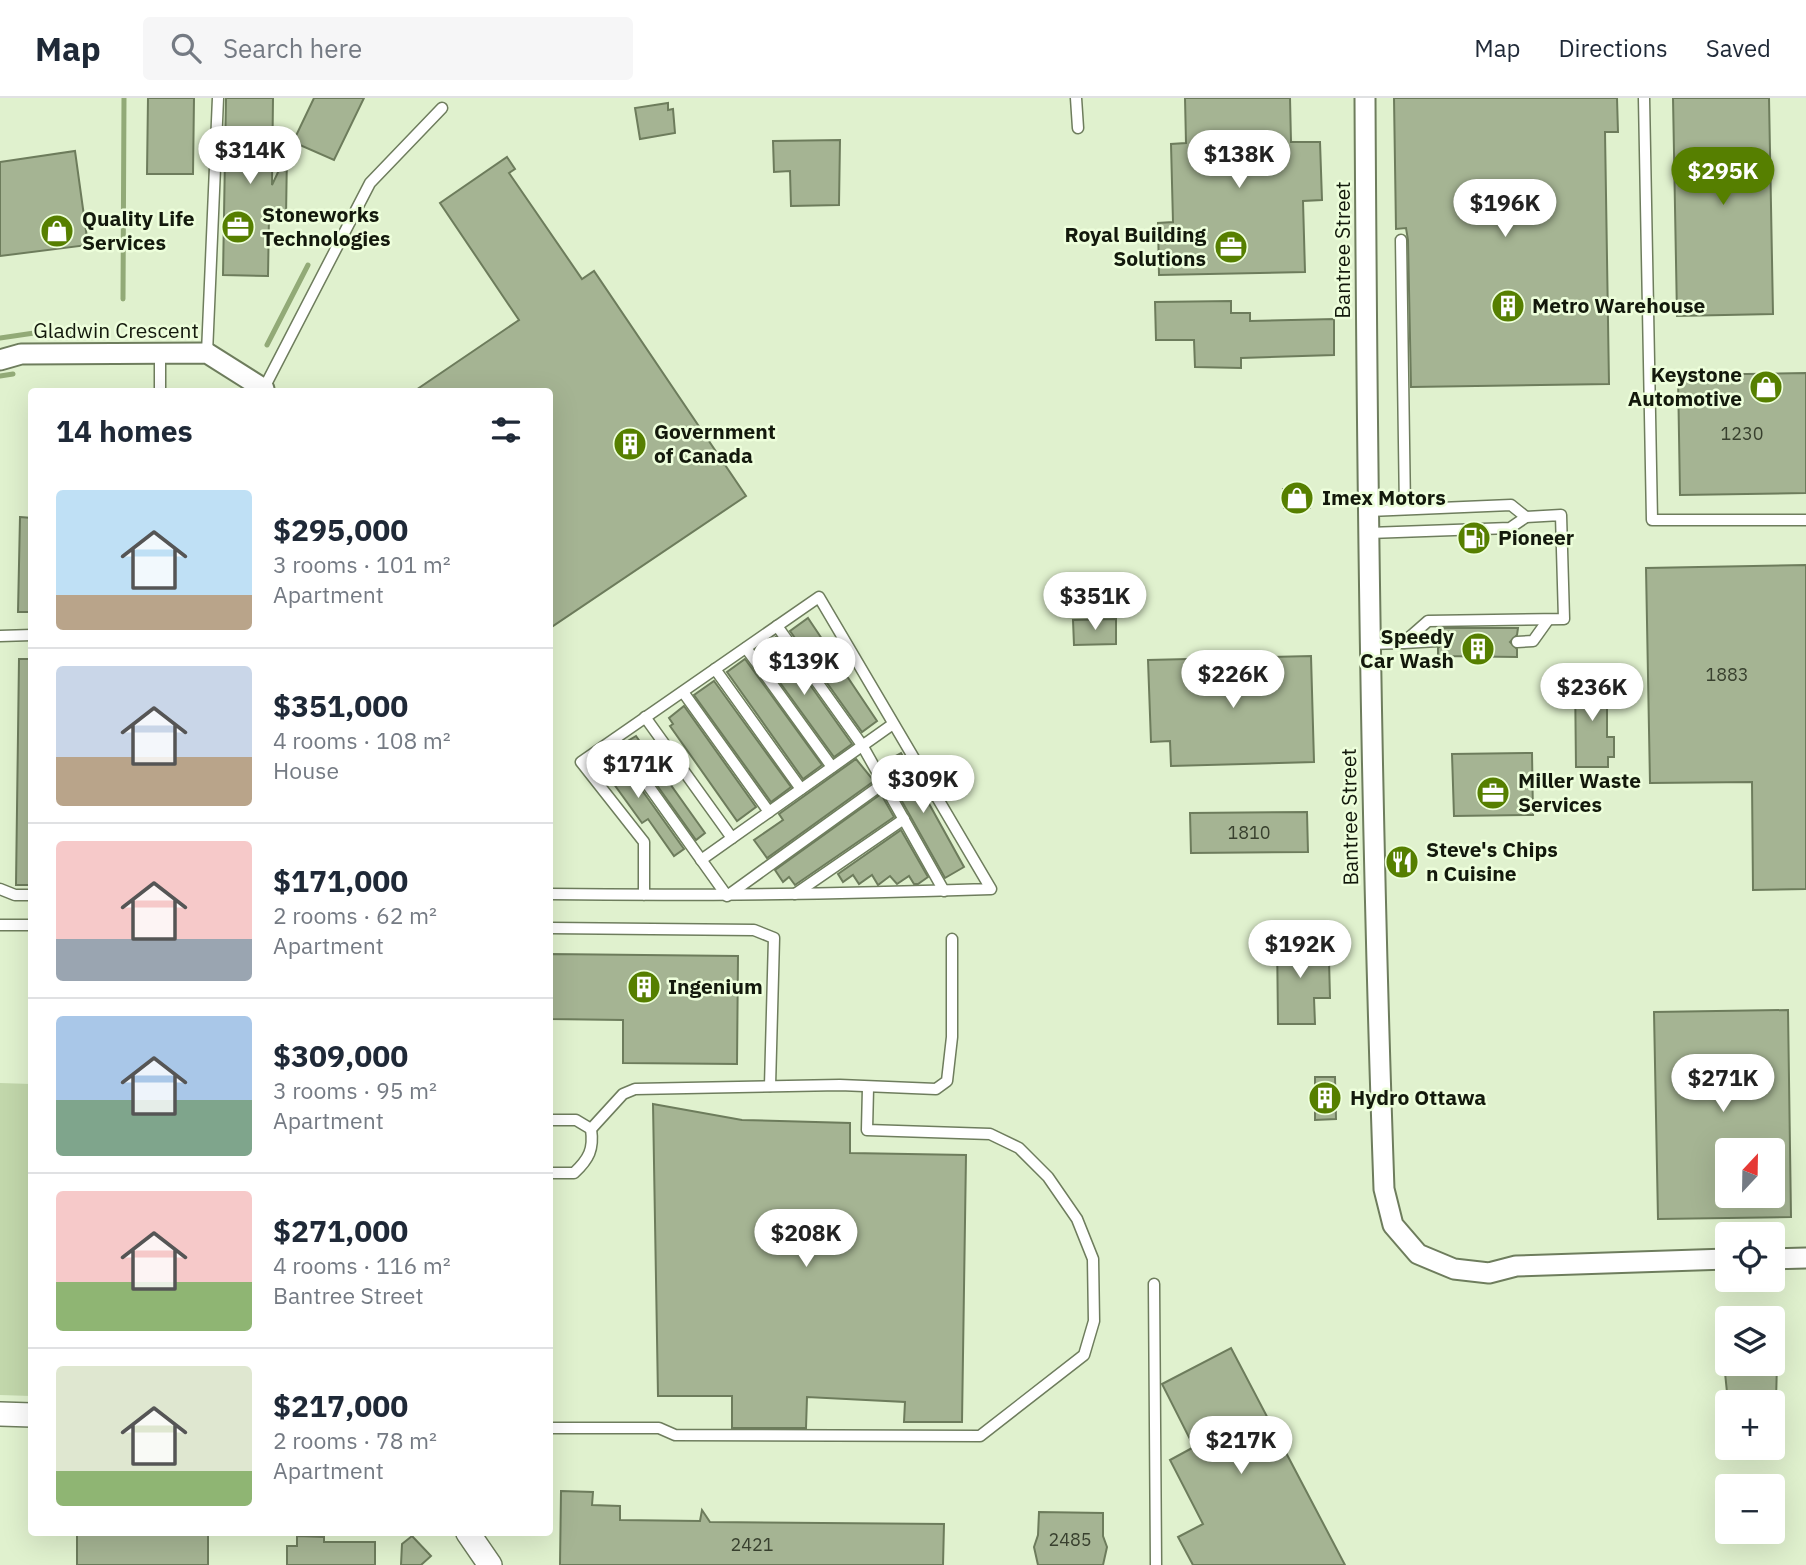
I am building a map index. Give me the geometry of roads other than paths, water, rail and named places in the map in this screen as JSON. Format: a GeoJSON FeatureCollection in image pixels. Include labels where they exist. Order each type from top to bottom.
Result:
{"type":"FeatureCollection","features":[{"type":"Feature","properties":{"kind":"street","name":"Bantree Street"},"geometry":{"type":"LineString","coordinates":[[1365,98],[1369,644],[1384,1189],[1393,1225],[1418,1254],[1454,1269],[1489,1273],[1516,1266],[1715,1259]]}},
{"type":"Feature","properties":{"kind":"street","name":"Gladwin Crescent"},"geometry":{"type":"LineString","coordinates":[[0,360],[21,354],[207,353],[259,388]]}},
{"type":"Feature","properties":{"kind":"street"},"geometry":{"type":"LineString","coordinates":[[1785,1259],[1806,1258]]}},
{"type":"Feature","properties":{"kind":"street"},"geometry":{"type":"LineString","coordinates":[[0,1414],[28,1415]]}},
{"type":"Feature","properties":{"kind":"street"},"geometry":{"type":"LineString","coordinates":[[471,1536],[484,1550]]}},
{"type":"Feature","properties":{"kind":"lane"},"geometry":{"type":"LineString","coordinates":[[207,353],[218,98]]}},
{"type":"Feature","properties":{"kind":"lane"},"geometry":{"type":"LineString","coordinates":[[1076,98],[1078,128]]}},
{"type":"Feature","properties":{"kind":"lane"},"geometry":{"type":"LineString","coordinates":[[1644,98],[1651,520],[1806,520]]}},
{"type":"Feature","properties":{"kind":"lane"},"geometry":{"type":"LineString","coordinates":[[265,388],[370,183],[442,108]]}},
{"type":"Feature","properties":{"kind":"lane"},"geometry":{"type":"LineString","coordinates":[[1401,240],[1405,509]]}},
{"type":"Feature","properties":{"kind":"lane"},"geometry":{"type":"LineString","coordinates":[[160,353],[160,388]]}},
{"type":"Feature","properties":{"kind":"lane"},"geometry":{"type":"LineString","coordinates":[[1369,511],[1511,505],[1526,517]]}},
{"type":"Feature","properties":{"kind":"lane"},"geometry":{"type":"LineString","coordinates":[[1369,533],[1510,528],[1526,517],[1561,515],[1564,619],[1428,621],[1403,643]]}},
{"type":"Feature","properties":{"kind":"lane"},"geometry":{"type":"LineString","coordinates":[[553,894],[727,896],[991,889],[818,597],[581,762],[644,842],[644,895]]}},
{"type":"Feature","properties":{"kind":"lane"},"geometry":{"type":"LineString","coordinates":[[1517,642],[1533,641],[1548,620]]}},
{"type":"Feature","properties":{"kind":"lane"},"geometry":{"type":"LineString","coordinates":[[777,626],[862,745],[944,891]]}},
{"type":"Feature","properties":{"kind":"lane"},"geometry":{"type":"LineString","coordinates":[[0,636],[28,635]]}},
{"type":"Feature","properties":{"kind":"lane"},"geometry":{"type":"LineString","coordinates":[[1369,644],[1438,641]]}},
{"type":"Feature","properties":{"kind":"lane"},"geometry":{"type":"LineString","coordinates":[[746,648],[832,767]]}},
{"type":"Feature","properties":{"kind":"lane"},"geometry":{"type":"LineString","coordinates":[[715,669],[801,789]]}},
{"type":"Feature","properties":{"kind":"lane"},"geometry":{"type":"LineString","coordinates":[[683,692],[769,812]]}},
{"type":"Feature","properties":{"kind":"lane"},"geometry":{"type":"LineString","coordinates":[[645,718],[732,838]]}},
{"type":"Feature","properties":{"kind":"lane"},"geometry":{"type":"LineString","coordinates":[[701,860],[893,724]]}},
{"type":"Feature","properties":{"kind":"lane"},"geometry":{"type":"LineString","coordinates":[[615,739],[727,896]]}},
{"type":"Feature","properties":{"kind":"lane"},"geometry":{"type":"LineString","coordinates":[[727,896],[884,783]]}},
{"type":"Feature","properties":{"kind":"lane"},"geometry":{"type":"LineString","coordinates":[[794,895],[904,819]]}},
{"type":"Feature","properties":{"kind":"lane"},"geometry":{"type":"LineString","coordinates":[[0,889],[15,895],[28,895]]}},
{"type":"Feature","properties":{"kind":"lane"},"geometry":{"type":"LineString","coordinates":[[0,925],[28,925]]}},
{"type":"Feature","properties":{"kind":"lane"},"geometry":{"type":"LineString","coordinates":[[553,928],[754,930],[774,938],[770,1086]]}},
{"type":"Feature","properties":{"kind":"lane"},"geometry":{"type":"LineString","coordinates":[[591,1129],[623,1094],[635,1089],[840,1085],[936,1089],[947,1081],[952,1037],[952,939]]}},
{"type":"Feature","properties":{"kind":"lane"},"geometry":{"type":"LineString","coordinates":[[553,1428],[659,1428],[675,1435],[980,1436],[1084,1356],[1094,1321],[1093,1259],[1077,1219],[1048,1177],[1019,1148],[990,1134],[867,1130],[868,1088]]}},
{"type":"Feature","properties":{"kind":"lane"},"geometry":{"type":"LineString","coordinates":[[553,1120],[576,1120],[591,1129]]}},
{"type":"Feature","properties":{"kind":"lane"},"geometry":{"type":"LineString","coordinates":[[553,1173],[574,1173],[588,1160],[593,1144],[591,1129]]}},
{"type":"Feature","properties":{"kind":"lane"},"geometry":{"type":"LineString","coordinates":[[1154,1284],[1156,1565]]}},
{"type":"Feature","properties":{"kind":"waterway"},"geometry":{"type":"LineString","coordinates":[[123,299],[124,98]]}},
{"type":"Feature","properties":{"kind":"waterway"},"geometry":{"type":"LineString","coordinates":[[267,345],[308,265]]}},
{"type":"Feature","properties":{"kind":"waterway"},"geometry":{"type":"LineString","coordinates":[[0,338],[41,332],[73,332]]}},
{"type":"Feature","properties":{"kind":"waterway"},"geometry":{"type":"LineString","coordinates":[[0,376],[13,374]]}},
{"type":"Feature","properties":{"kind":"place","name":"Stoneworks Technologies"},"geometry":{"type":"Point","coordinates":[238,227]}},
{"type":"Feature","properties":{"kind":"place","name":"Quality Life Services"},"geometry":{"type":"Point","coordinates":[57,231]}},
{"type":"Feature","properties":{"kind":"place","name":"Royal Building Solutions"},"geometry":{"type":"Point","coordinates":[1231,247]}},
{"type":"Feature","properties":{"kind":"place","name":"Metro Warehouse"},"geometry":{"type":"Point","coordinates":[1508,306]}},
{"type":"Feature","properties":{"kind":"place","name":"Keystone Automotive"},"geometry":{"type":"Point","coordinates":[1766,387]}},
{"type":"Feature","properties":{"kind":"place","name":"Government of Canada"},"geometry":{"type":"Point","coordinates":[630,444]}},
{"type":"Feature","properties":{"kind":"place","name":"Imex Motors"},"geometry":{"type":"Point","coordinates":[1297,498]}},
{"type":"Feature","properties":{"kind":"place","name":"Pioneer"},"geometry":{"type":"Point","coordinates":[1474,538]}},
{"type":"Feature","properties":{"kind":"place","name":"Speedy Car Wash"},"geometry":{"type":"Point","coordinates":[1478,649]}},
{"type":"Feature","properties":{"kind":"place","name":"Miller Waste Services"},"geometry":{"type":"Point","coordinates":[1493,793]}},
{"type":"Feature","properties":{"kind":"place","name":"Steve's Chips n Cuisine"},"geometry":{"type":"Point","coordinates":[1402,862]}},
{"type":"Feature","properties":{"kind":"place","name":"Ingenium"},"geometry":{"type":"Point","coordinates":[644,987]}},
{"type":"Feature","properties":{"kind":"place","name":"Hydro Ottawa"},"geometry":{"type":"Point","coordinates":[1325,1098]}}]}
